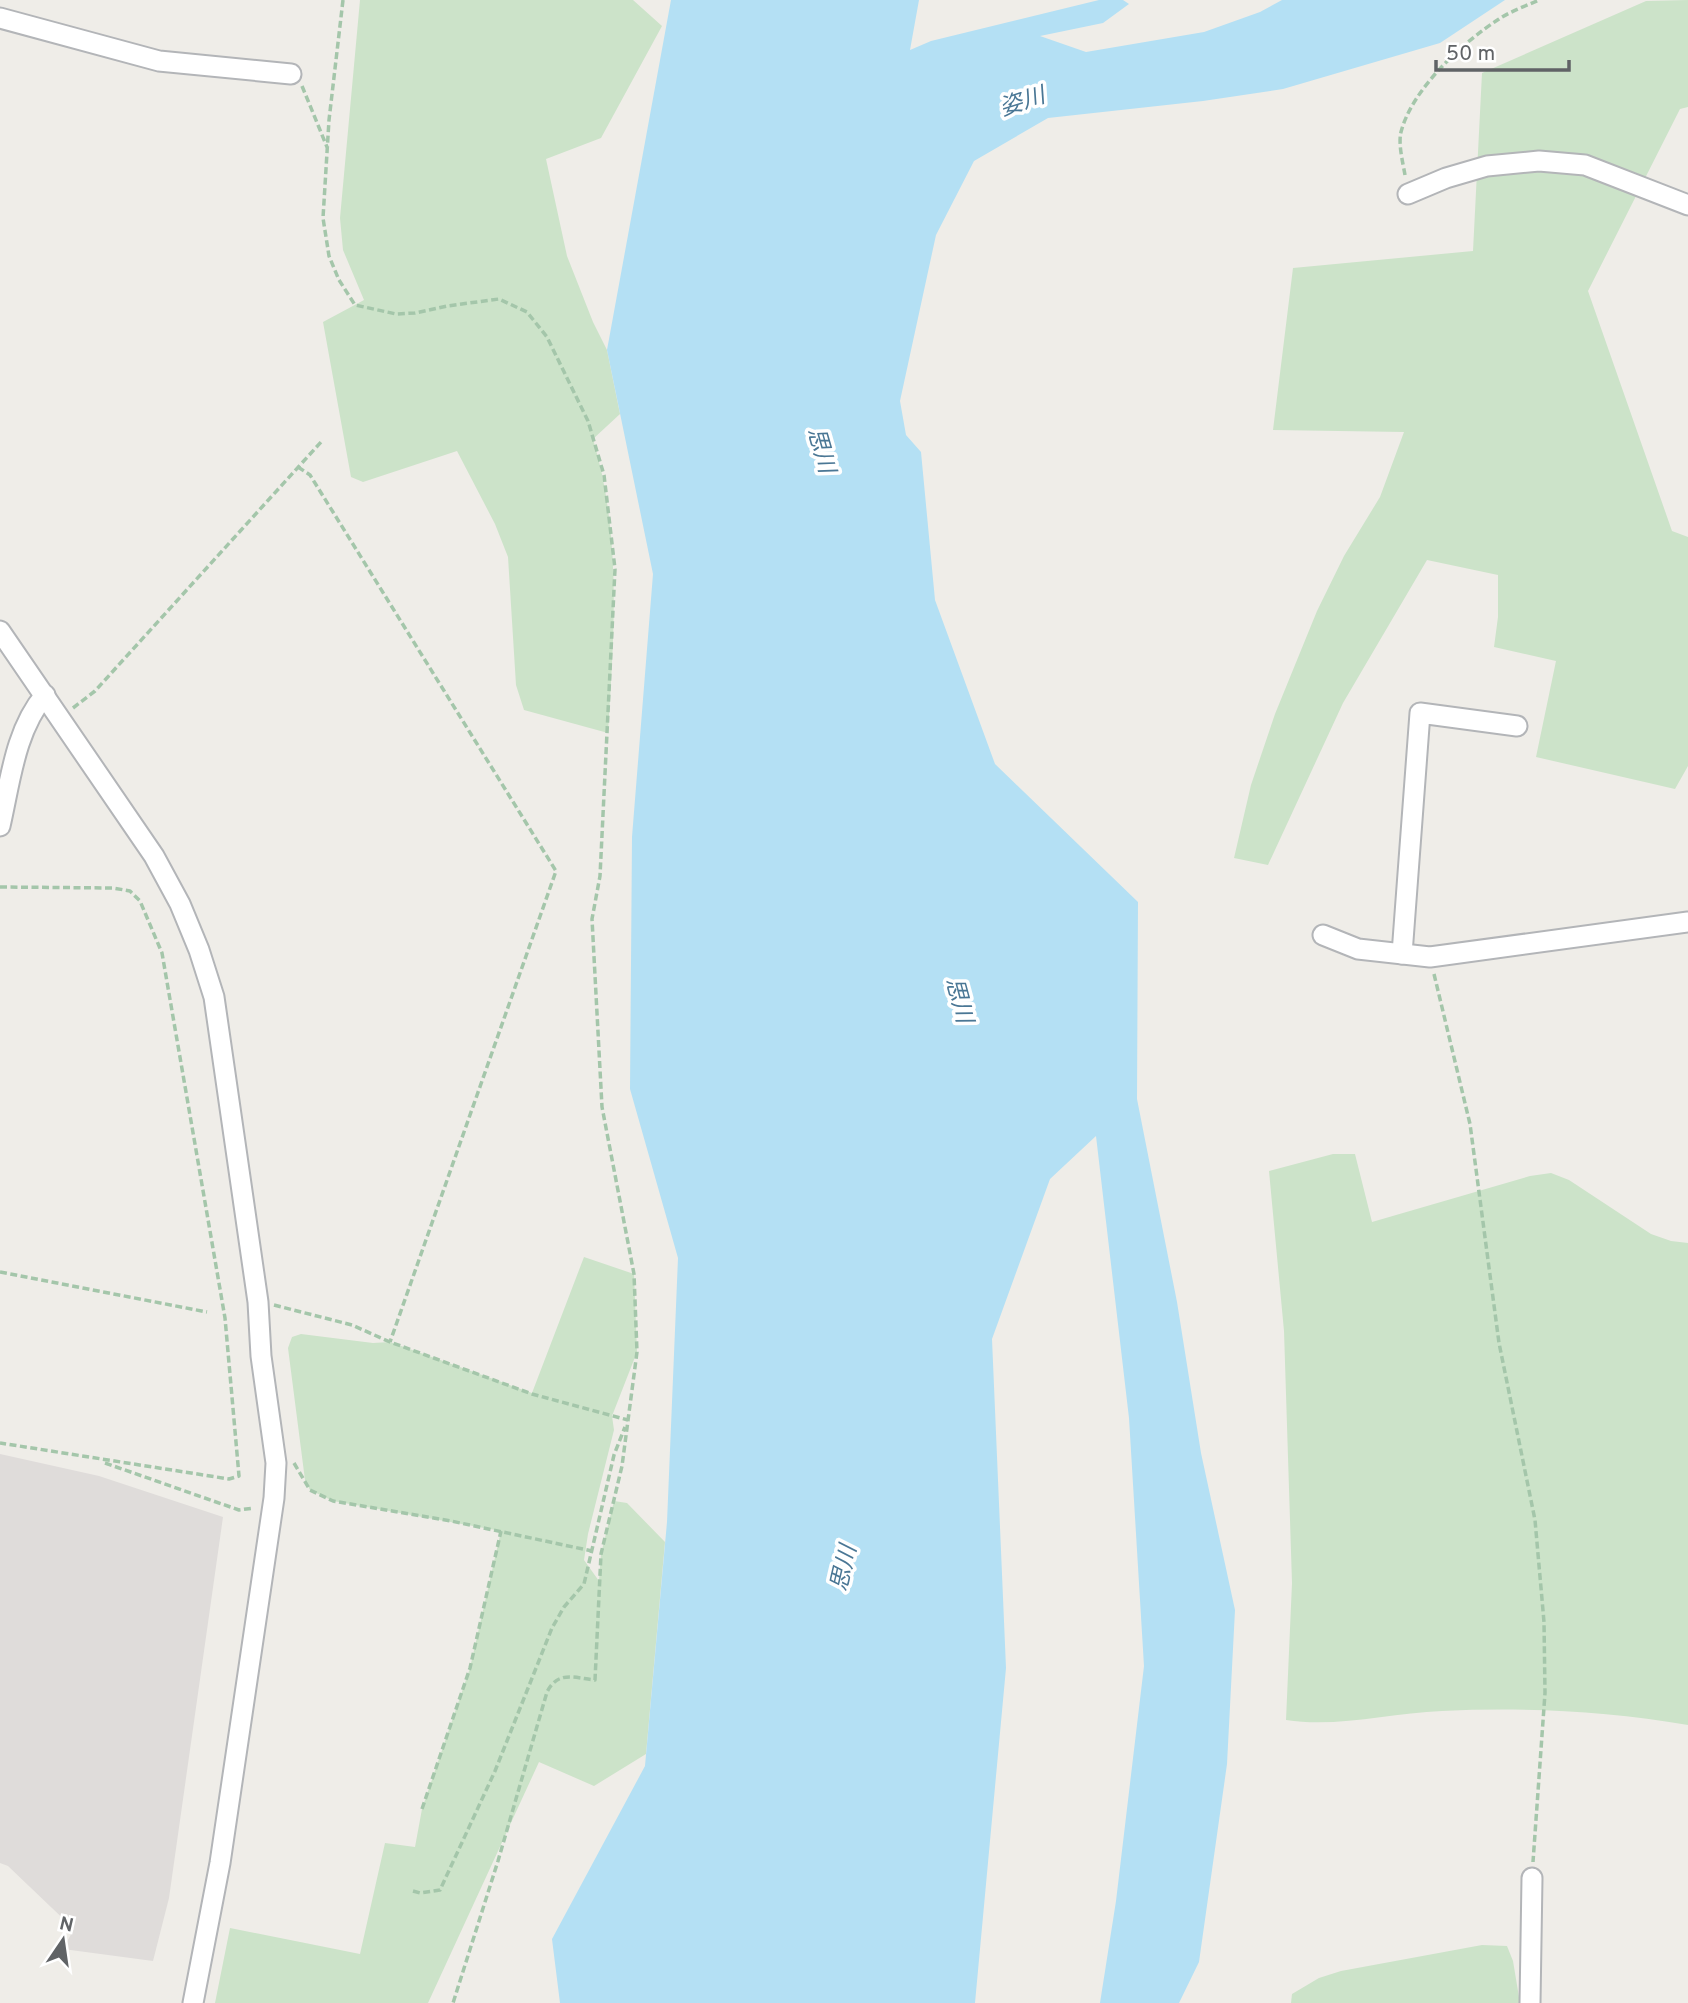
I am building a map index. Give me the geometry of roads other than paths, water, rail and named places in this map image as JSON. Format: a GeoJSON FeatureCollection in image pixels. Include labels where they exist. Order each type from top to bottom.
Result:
{"type":"FeatureCollection","features":[{"type":"Feature","properties":{"kind":"street"},"geometry":{"type":"LineString","coordinates":[[0,18],[159,61],[291,75]]}},
{"type":"Feature","properties":{"kind":"street"},"geometry":{"type":"LineString","coordinates":[[1408,194],[1487,166],[1539,161],[1585,165],[1688,205]]}},
{"type":"Feature","properties":{"kind":"street"},"geometry":{"type":"LineString","coordinates":[[0,631],[154,856],[180,904],[199,950],[214,997],[258,1302],[261,1356],[276,1463],[274,1499],[220,1863],[193,2003]]}},
{"type":"Feature","properties":{"kind":"street"},"geometry":{"type":"LineString","coordinates":[[0,826],[22,734],[36,705],[45,695]]}},
{"type":"Feature","properties":{"kind":"street"},"geometry":{"type":"LineString","coordinates":[[1402,954],[1420,713],[1517,726]]}},
{"type":"Feature","properties":{"kind":"street"},"geometry":{"type":"LineString","coordinates":[[1323,934],[1358,949],[1430,957],[1688,922]]}},
{"type":"Feature","properties":{"kind":"street"},"geometry":{"type":"LineString","coordinates":[[1530,2003],[1532,1878]]}},
{"type":"Feature","properties":{"kind":"water"},"geometry":{"type":"Polygon","coordinates":[[[671,0],[919,0],[910,50],[931,41],[1099,0],[1123,0],[1129,4],[1103,23],[1040,36],[1086,52],[1204,32],[1260,12],[1282,0],[1505,0],[1440,43],[1283,89],[1203,101],[1048,118],[974,161],[936,235],[900,401],[906,435],[921,452],[935,600],[995,764],[1138,902],[1137,1099],[1177,1302],[1201,1453],[1235,1610],[1227,1764],[1199,1962],[1179,2003],[1100,2003],[1116,1901],[1144,1666],[1129,1418],[1096,1136],[1050,1179],[992,1339],[1006,1668],[975,2003],[560,2003],[552,1939],[645,1766],[667,1522],[678,1258],[630,1089],[632,837],[653,574],[607,350],[671,0]]]}},
{"type":"Feature","properties":{"kind":"water label","name":"姿川"},"geometry":{"type":"Point","coordinates":[1022,101]}},
{"type":"Feature","properties":{"kind":"water label","name":"思川"},"geometry":{"type":"Point","coordinates":[822,450]}},
{"type":"Feature","properties":{"kind":"water label","name":"思川"},"geometry":{"type":"Point","coordinates":[960,1000]}},
{"type":"Feature","properties":{"kind":"water label","name":"思川"},"geometry":{"type":"Point","coordinates":[843,1568]}}]}
